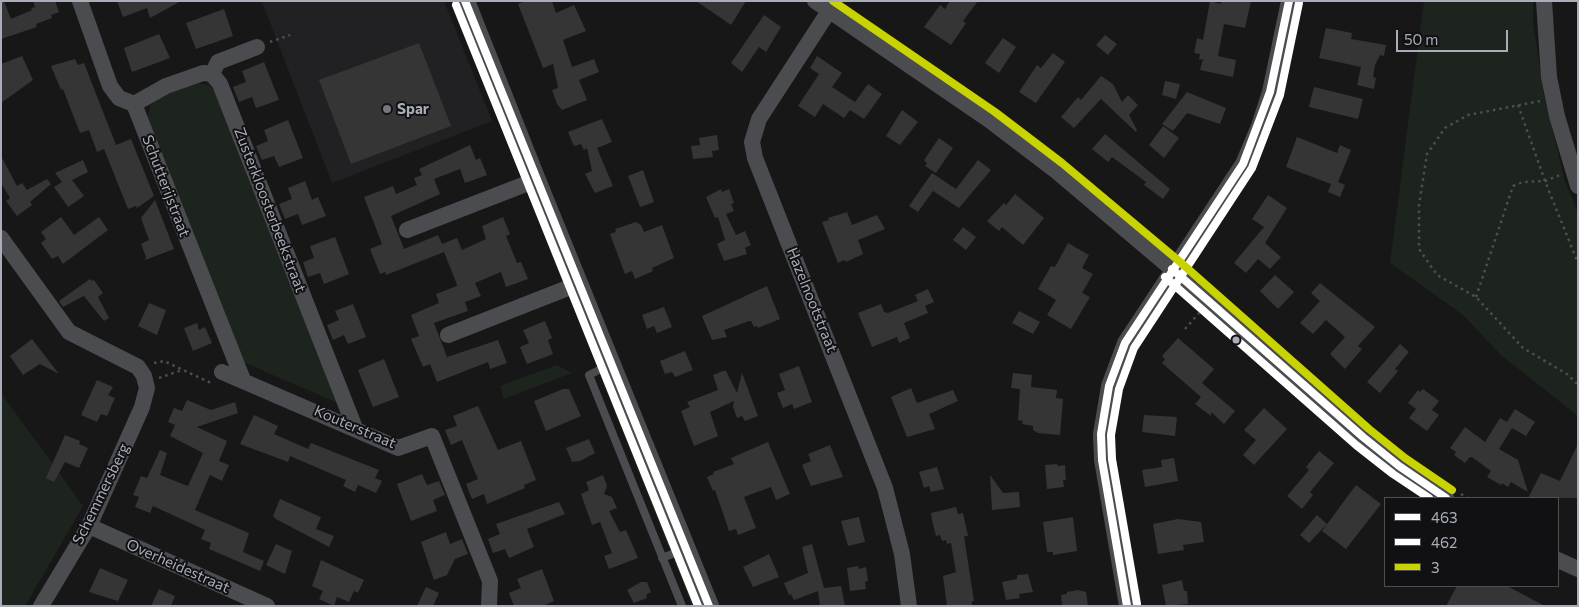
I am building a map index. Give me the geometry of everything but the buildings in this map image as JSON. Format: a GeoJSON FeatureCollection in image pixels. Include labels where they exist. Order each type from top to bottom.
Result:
{"type":"FeatureCollection","features":[{"type":"Feature","properties":{"kind":"street"},"geometry":{"type":"LineString","coordinates":[[80,1],[110,86],[119,98],[134,104],[166,86],[203,73],[212,74],[218,62],[257,47]]}},
{"type":"Feature","properties":{"kind":"street"},"geometry":{"type":"LineString","coordinates":[[465,1],[709,606]]}},
{"type":"Feature","properties":{"kind":"street"},"geometry":{"type":"LineString","coordinates":[[815,1],[989,120],[1056,171],[1172,269],[1363,437],[1399,466],[1445,497]]}},
{"type":"Feature","properties":{"kind":"street"},"geometry":{"type":"LineString","coordinates":[[1127,606],[1102,460],[1105,409],[1109,386],[1125,343],[1243,164],[1270,92],[1289,1]]}},
{"type":"Feature","properties":{"kind":"street"},"geometry":{"type":"LineString","coordinates":[[1544,1],[1549,77],[1557,116],[1578,186]]}},
{"type":"Feature","properties":{"kind":"street","name":"Hazelnootstraat"},"geometry":{"type":"LineString","coordinates":[[829,11],[758,119],[752,142],[755,158],[885,488],[902,554],[909,606]]}},
{"type":"Feature","properties":{"kind":"street","name":"Zusterkloosterbeekstraat"},"geometry":{"type":"LineString","coordinates":[[212,74],[220,84],[356,428]]}},
{"type":"Feature","properties":{"kind":"street","name":"Schutterijstraat"},"geometry":{"type":"LineString","coordinates":[[134,104],[243,380]]}},
{"type":"Feature","properties":{"kind":"street"},"geometry":{"type":"LineString","coordinates":[[407,230],[536,180]]}},
{"type":"Feature","properties":{"kind":"street"},"geometry":{"type":"LineString","coordinates":[[1,238],[69,332],[149,373]]}},
{"type":"Feature","properties":{"kind":"street"},"geometry":{"type":"LineString","coordinates":[[448,335],[578,284]]}},
{"type":"Feature","properties":{"kind":"street","name":"Schemmersberg"},"geometry":{"type":"LineString","coordinates":[[40,606],[89,526],[142,407],[148,388],[149,373]]}},
{"type":"Feature","properties":{"kind":"street","name":"Kouterstraat"},"geometry":{"type":"LineString","coordinates":[[217,378],[243,380],[398,448],[432,436],[490,581],[489,606]]}},
{"type":"Feature","properties":{"kind":"street","name":"Overheidestraat"},"geometry":{"type":"LineString","coordinates":[[89,526],[267,606]]}},
{"type":"Feature","properties":{"kind":"street"},"geometry":{"type":"LineString","coordinates":[[1559,560],[1578,569]]}},
{"type":"Feature","properties":{"kind":"lane"},"geometry":{"type":"LineString","coordinates":[[611,364],[589,375],[682,606]]}},
{"type":"Feature","properties":{"kind":"lane"},"geometry":{"type":"LineString","coordinates":[[662,558],[686,548]]}},
{"type":"Feature","properties":{"kind":"path"},"geometry":{"type":"LineString","coordinates":[[276,40],[290,35]]}},
{"type":"Feature","properties":{"kind":"path"},"geometry":{"type":"LineString","coordinates":[[1547,100],[1518,104],[1468,116],[1445,128],[1427,154],[1419,205],[1419,249],[1437,275],[1476,297],[1523,348],[1567,374],[1578,385]]}},
{"type":"Feature","properties":{"kind":"path"},"geometry":{"type":"LineString","coordinates":[[1518,104],[1545,182],[1578,263]]}},
{"type":"Feature","properties":{"kind":"path"},"geometry":{"type":"LineString","coordinates":[[1476,297],[1514,186],[1523,182],[1545,182],[1566,172]]}},
{"type":"Feature","properties":{"kind":"path"},"geometry":{"type":"LineString","coordinates":[[1185,329],[1199,313]]}},
{"type":"Feature","properties":{"kind":"path"},"geometry":{"type":"LineString","coordinates":[[149,373],[164,361],[182,370],[217,378]]}},
{"type":"Feature","properties":{"kind":"path"},"geometry":{"type":"LineString","coordinates":[[149,373],[182,370]]}},
{"type":"Feature","properties":{"kind":"shaded area"},"geometry":{"type":"Polygon","coordinates":[[[444,1],[492,121],[332,183],[262,2],[444,1]]]}},
{"type":"Feature","properties":{"kind":"shaded area"},"geometry":{"type":"Polygon","coordinates":[[[1424,1],[1533,1],[1533,23],[1544,95],[1565,182],[1578,213],[1578,416],[1501,355],[1463,315],[1390,263],[1424,1]]]}},
{"type":"Feature","properties":{"kind":"shaded area"},"geometry":{"type":"Polygon","coordinates":[[[197,83],[209,85],[219,96],[340,404],[243,362],[148,117],[150,106],[158,97],[197,83]]]}},
{"type":"Feature","properties":{"kind":"shaded area"},"geometry":{"type":"Polygon","coordinates":[[[557,365],[572,373],[504,399],[500,386],[557,365]]]}},
{"type":"Feature","properties":{"kind":"shaded area"},"geometry":{"type":"Polygon","coordinates":[[[606,375],[673,544],[668,546],[602,380],[606,375]]]}},
{"type":"Feature","properties":{"kind":"shaded area"},"geometry":{"type":"Polygon","coordinates":[[[1,393],[83,506],[25,606],[1,606],[1,393]]]}},
{"type":"Feature","properties":{"kind":"shaded area"},"geometry":{"type":"Polygon","coordinates":[[[679,558],[698,606],[692,606],[674,560],[679,558]]]}},
{"type":"Feature","properties":{"kind":"transit line","name":"463"},"geometry":{"type":"LineString","coordinates":[[465,1],[709,606]]}},
{"type":"Feature","properties":{"kind":"transit line","name":"3"},"geometry":{"type":"LineString","coordinates":[[833,1],[995,112],[1062,163],[1179,261],[1369,429],[1405,458],[1452,490]]}},
{"type":"Feature","properties":{"kind":"transit line","name":"463"},"geometry":{"type":"LineString","coordinates":[[1127,606],[1102,460],[1101,434],[1109,386],[1125,343],[1243,164],[1270,92],[1289,1]]}},
{"type":"Feature","properties":{"kind":"transit line","name":"462"},"geometry":{"type":"LineString","coordinates":[[1137,604],[1112,459],[1111,435],[1119,389],[1134,348],[1252,168],[1280,95],[1299,3]]}},
{"type":"Feature","properties":{"kind":"transit line","name":"462"},"geometry":{"type":"LineString","coordinates":[[456,5],[698,606]]}},
{"type":"Feature","properties":{"kind":"transit line","name":"463"},"geometry":{"type":"LineString","coordinates":[[1172,269],[1363,437],[1399,466],[1445,497]]}},
{"type":"Feature","properties":{"kind":"transit line","name":"462"},"geometry":{"type":"LineString","coordinates":[[1165,277],[1356,445],[1393,474],[1428,497]]}},
{"type":"Feature","properties":{"kind":"place","name":"Spar"},"geometry":{"type":"Point","coordinates":[387,109]}}]}
